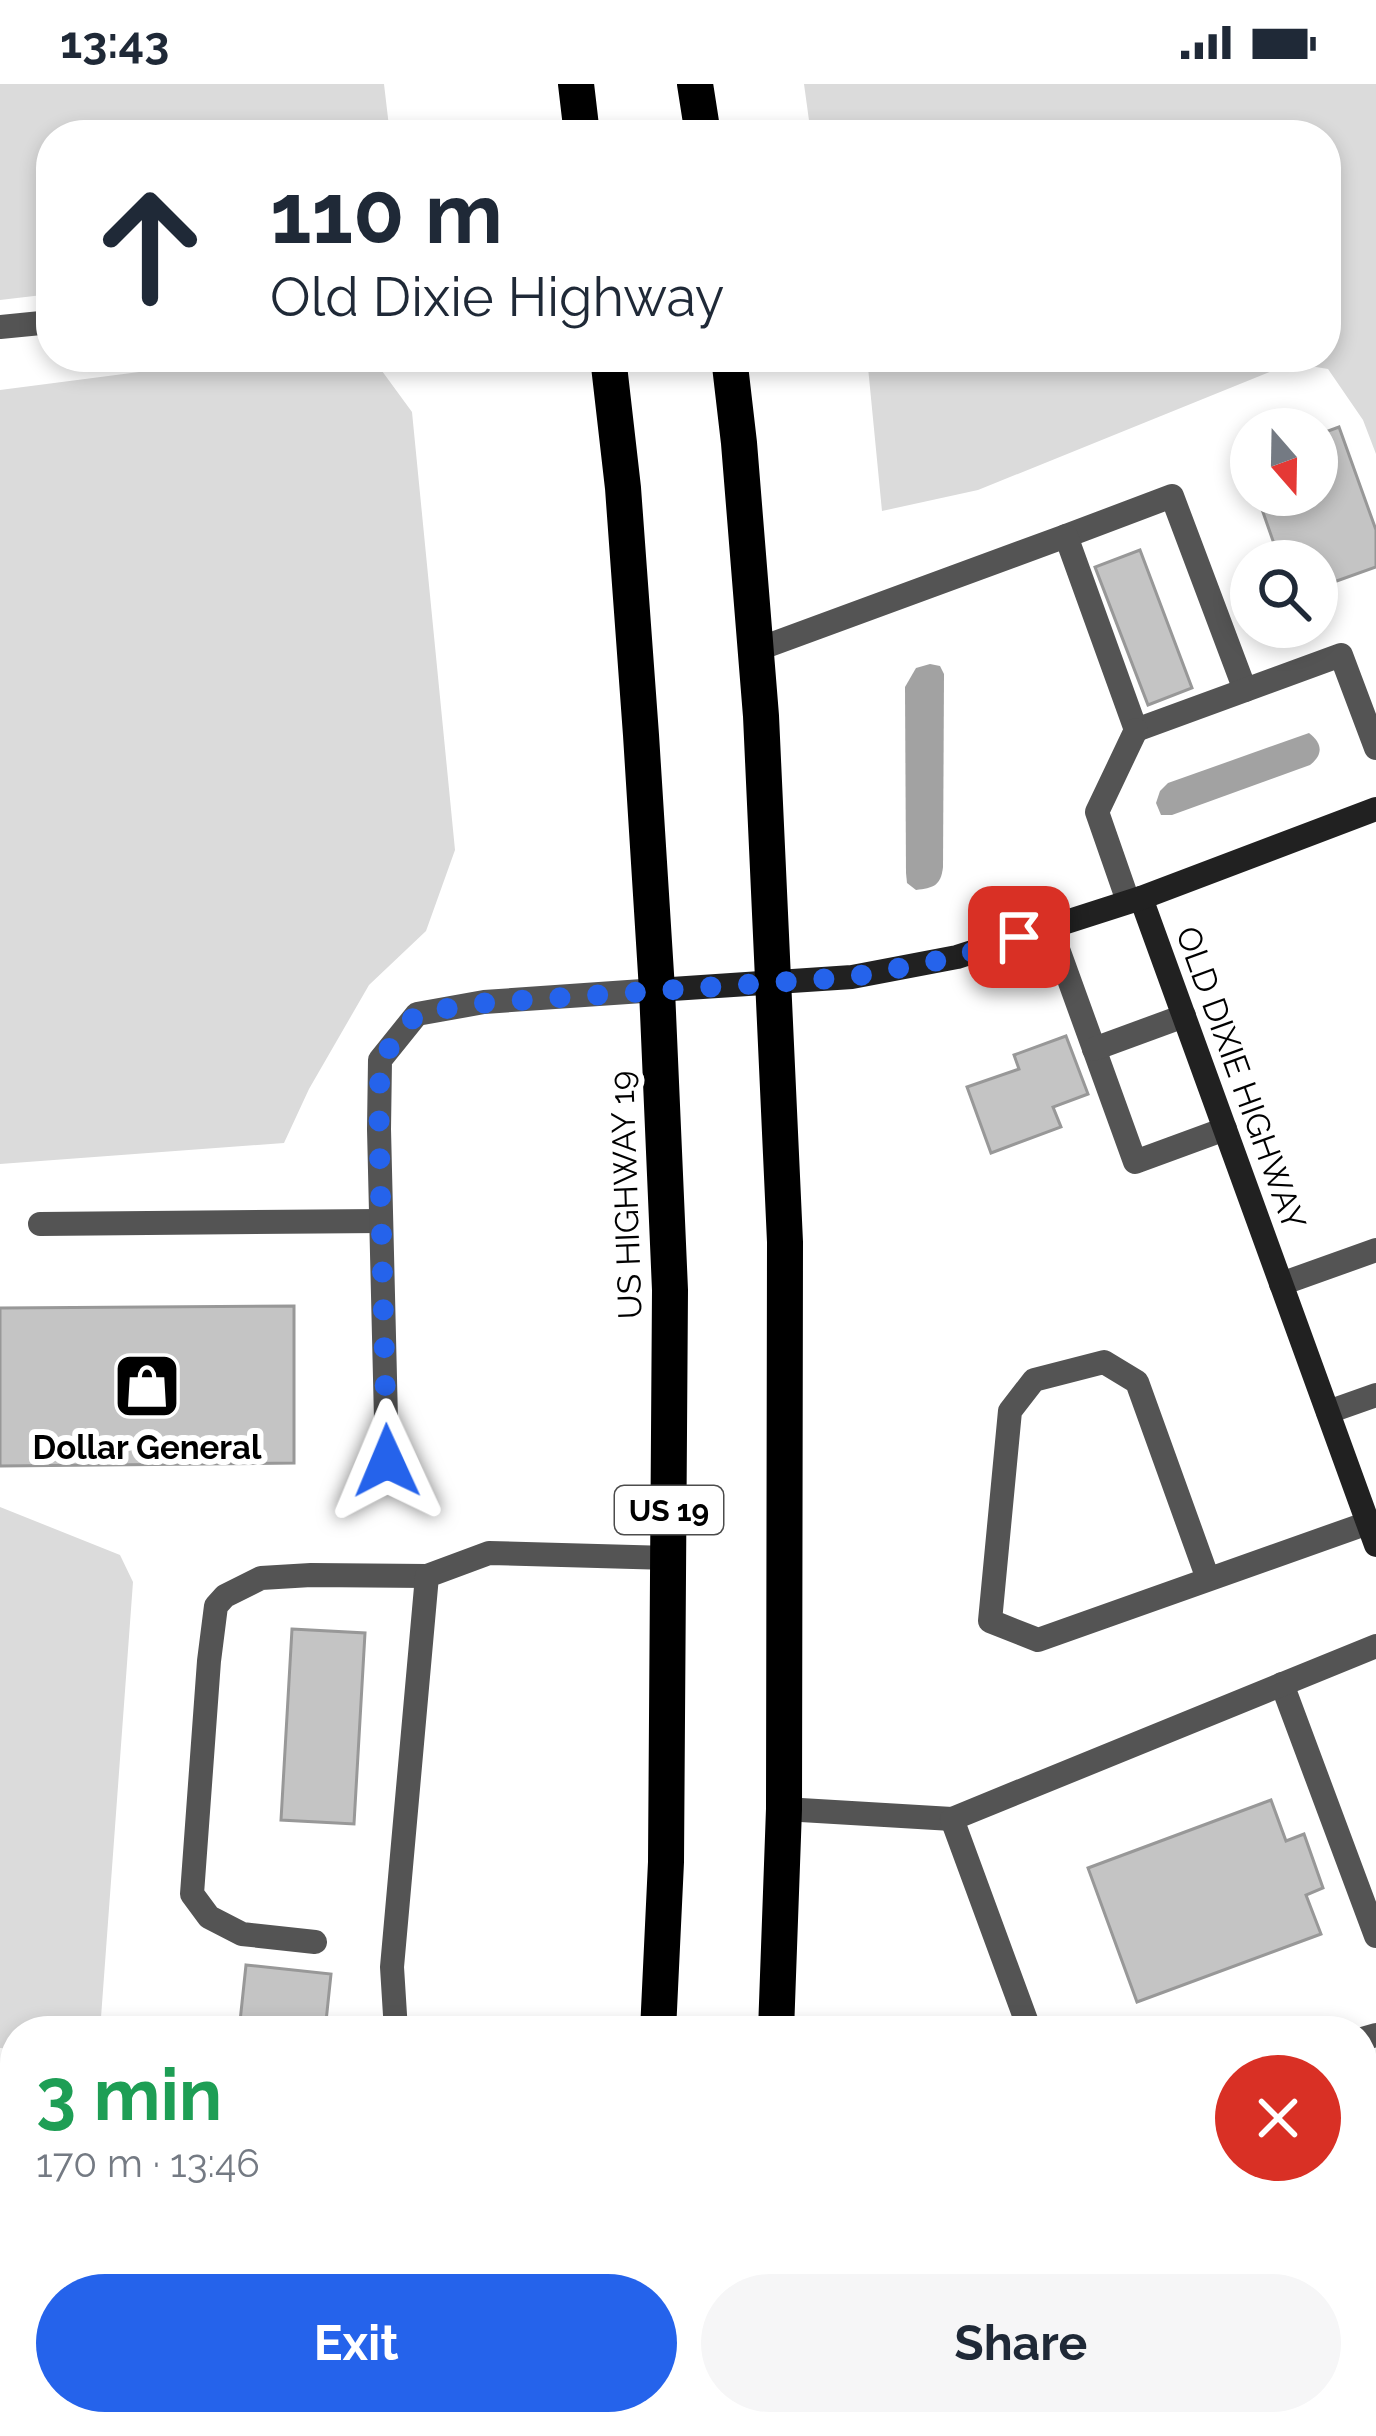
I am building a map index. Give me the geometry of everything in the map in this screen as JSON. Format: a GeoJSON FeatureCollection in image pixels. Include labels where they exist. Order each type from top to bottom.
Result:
{"type":"FeatureCollection","features":[{"type":"Feature","properties":{"kind":"highway"},"geometry":{"type":"LineString","coordinates":[[576,84],[581,120]]}},
{"type":"Feature","properties":{"kind":"highway"},"geometry":{"type":"LineString","coordinates":[[695,84],[701,120]]}},
{"type":"Feature","properties":{"kind":"highway","name":"US HIGHWAY 19"},"geometry":{"type":"LineString","coordinates":[[610,372],[625,510],[657,990],[670,1290],[666,1862],[659,2016]]}},
{"type":"Feature","properties":{"kind":"highway"},"geometry":{"type":"LineString","coordinates":[[730,372],[756,650],[785,1241],[784,1809],[777,2016]]}},
{"type":"Feature","properties":{"kind":"street"},"geometry":{"type":"LineString","coordinates":[[0,327],[36,323]]}},
{"type":"Feature","properties":{"kind":"street"},"geometry":{"type":"LineString","coordinates":[[756,650],[1172,496],[1245,690]]}},
{"type":"Feature","properties":{"kind":"street"},"geometry":{"type":"LineString","coordinates":[[1066,536],[1136,730]]}},
{"type":"Feature","properties":{"kind":"street"},"geometry":{"type":"LineString","coordinates":[[1134,900],[1097,812],[1136,730],[1341,655],[1376,748]]}},
{"type":"Feature","properties":{"kind":"street"},"geometry":{"type":"LineString","coordinates":[[387,1461],[380,1060],[417,1013],[484,1003],[852,977],[957,957],[1134,900],[1376,809]]}},
{"type":"Feature","properties":{"kind":"street","name":"OLD DIXIE HIGHWAY"},"geometry":{"type":"LineString","coordinates":[[1134,900],[1184,1016],[1372,1534]]}},
{"type":"Feature","properties":{"kind":"street"},"geometry":{"type":"LineString","coordinates":[[1050,927],[1135,1162],[1225,1129]]}},
{"type":"Feature","properties":{"kind":"street"},"geometry":{"type":"LineString","coordinates":[[1094,1049],[1184,1016]]}},
{"type":"Feature","properties":{"kind":"street"},"geometry":{"type":"LineString","coordinates":[[40,1223],[381,1221]]}},
{"type":"Feature","properties":{"kind":"street"},"geometry":{"type":"LineString","coordinates":[[1281,1284],[1376,1250]]}},
{"type":"Feature","properties":{"kind":"street"},"geometry":{"type":"LineString","coordinates":[[1208,1579],[1137,1382],[1104,1362],[1034,1380],[1010,1412],[990,1622],[1038,1640],[1208,1579],[1372,1534]]}},
{"type":"Feature","properties":{"kind":"street"},"geometry":{"type":"LineString","coordinates":[[1328,1412],[1376,1395]]}},
{"type":"Feature","properties":{"kind":"street"},"geometry":{"type":"LineString","coordinates":[[315,1942],[242,1934],[208,1917],[192,1894],[209,1661],[217,1606],[225,1596],[261,1578],[427,1576],[489,1553],[669,1558]]}},
{"type":"Feature","properties":{"kind":"street"},"geometry":{"type":"LineString","coordinates":[[395,2016],[392,1966],[427,1576]]}},
{"type":"Feature","properties":{"kind":"street"},"geometry":{"type":"LineString","coordinates":[[784,1809],[952,1819],[1376,1646]]}},
{"type":"Feature","properties":{"kind":"street"},"geometry":{"type":"LineString","coordinates":[[1282,1684],[1376,1936]]}},
{"type":"Feature","properties":{"kind":"street"},"geometry":{"type":"LineString","coordinates":[[952,1819],[1024,2016]]}},
{"type":"Feature","properties":{"kind":"shaded area"},"geometry":{"type":"Polygon","coordinates":[[[0,84],[384,84],[388,120],[36,120],[36,296],[0,300],[0,84]]]}},
{"type":"Feature","properties":{"kind":"shaded area"},"geometry":{"type":"Polygon","coordinates":[[[804,84],[1376,84],[1376,454],[1363,420],[1330,372],[1341,372],[1341,120],[809,120],[804,84]]]}},
{"type":"Feature","properties":{"kind":"shaded area"},"geometry":{"type":"Polygon","coordinates":[[[139,372],[383,372],[412,412],[455,850],[426,931],[369,985],[284,1143],[0,1164],[0,390],[139,372]]]}},
{"type":"Feature","properties":{"kind":"shaded area"},"geometry":{"type":"Polygon","coordinates":[[[868,372],[1270,372],[978,490],[882,511],[868,372]]]}},
{"type":"Feature","properties":{"kind":"shaded area"},"geometry":{"type":"Polygon","coordinates":[[[940,666],[944,674],[943,867],[935,885],[916,890],[907,883],[906,873],[905,687],[916,668],[940,666]]]}},
{"type":"Feature","properties":{"kind":"shaded area"},"geometry":{"type":"Polygon","coordinates":[[[1309,733],[1320,749],[1310,765],[1161,815],[1156,803],[1168,783],[1309,733]]]}},
{"type":"Feature","properties":{"kind":"shaded area"},"geometry":{"type":"Polygon","coordinates":[[[0,1507],[120,1555],[133,1582],[101,2016],[0,2016],[0,1507]]]}},
{"type":"Feature","properties":{"kind":"building"},"geometry":{"type":"Polygon","coordinates":[[[1338,427],[1376,530],[1376,567],[1338,581],[1338,540],[1273,540],[1264,516],[1338,516],[1338,427]]]}},
{"type":"Feature","properties":{"kind":"building"},"geometry":{"type":"Polygon","coordinates":[[[1140,550],[1192,688],[1148,705],[1095,567],[1140,550]]]}},
{"type":"Feature","properties":{"kind":"building"},"geometry":{"type":"Polygon","coordinates":[[[1066,1036],[1088,1094],[1053,1107],[1061,1127],[991,1153],[967,1087],[1019,1069],[1014,1055],[1066,1036]]]}},
{"type":"Feature","properties":{"kind":"building","name":"Dollar General"},"geometry":{"type":"Polygon","coordinates":[[[294,1306],[294,1463],[0,1466],[0,1308],[294,1306]]]}},
{"type":"Feature","properties":{"kind":"building"},"geometry":{"type":"Polygon","coordinates":[[[292,1629],[365,1633],[354,1824],[281,1820],[292,1629]]]}},
{"type":"Feature","properties":{"kind":"building"},"geometry":{"type":"Polygon","coordinates":[[[1271,1800],[1286,1841],[1304,1834],[1323,1888],[1306,1895],[1321,1934],[1137,2002],[1088,1868],[1271,1800]]]}},
{"type":"Feature","properties":{"kind":"building"},"geometry":{"type":"Polygon","coordinates":[[[246,1965],[331,1974],[327,2016],[241,2016],[246,1965]]]}},
{"type":"Feature","properties":{"kind":"place","name":"Dollar General"},"geometry":{"type":"Point","coordinates":[147,1386]}},
{"type":"Feature","properties":{"kind":"route"},"geometry":{"type":"LineString","coordinates":[[387,1461],[380,1060],[417,1013],[484,1003],[852,977],[957,957],[1019,937]]}}]}
